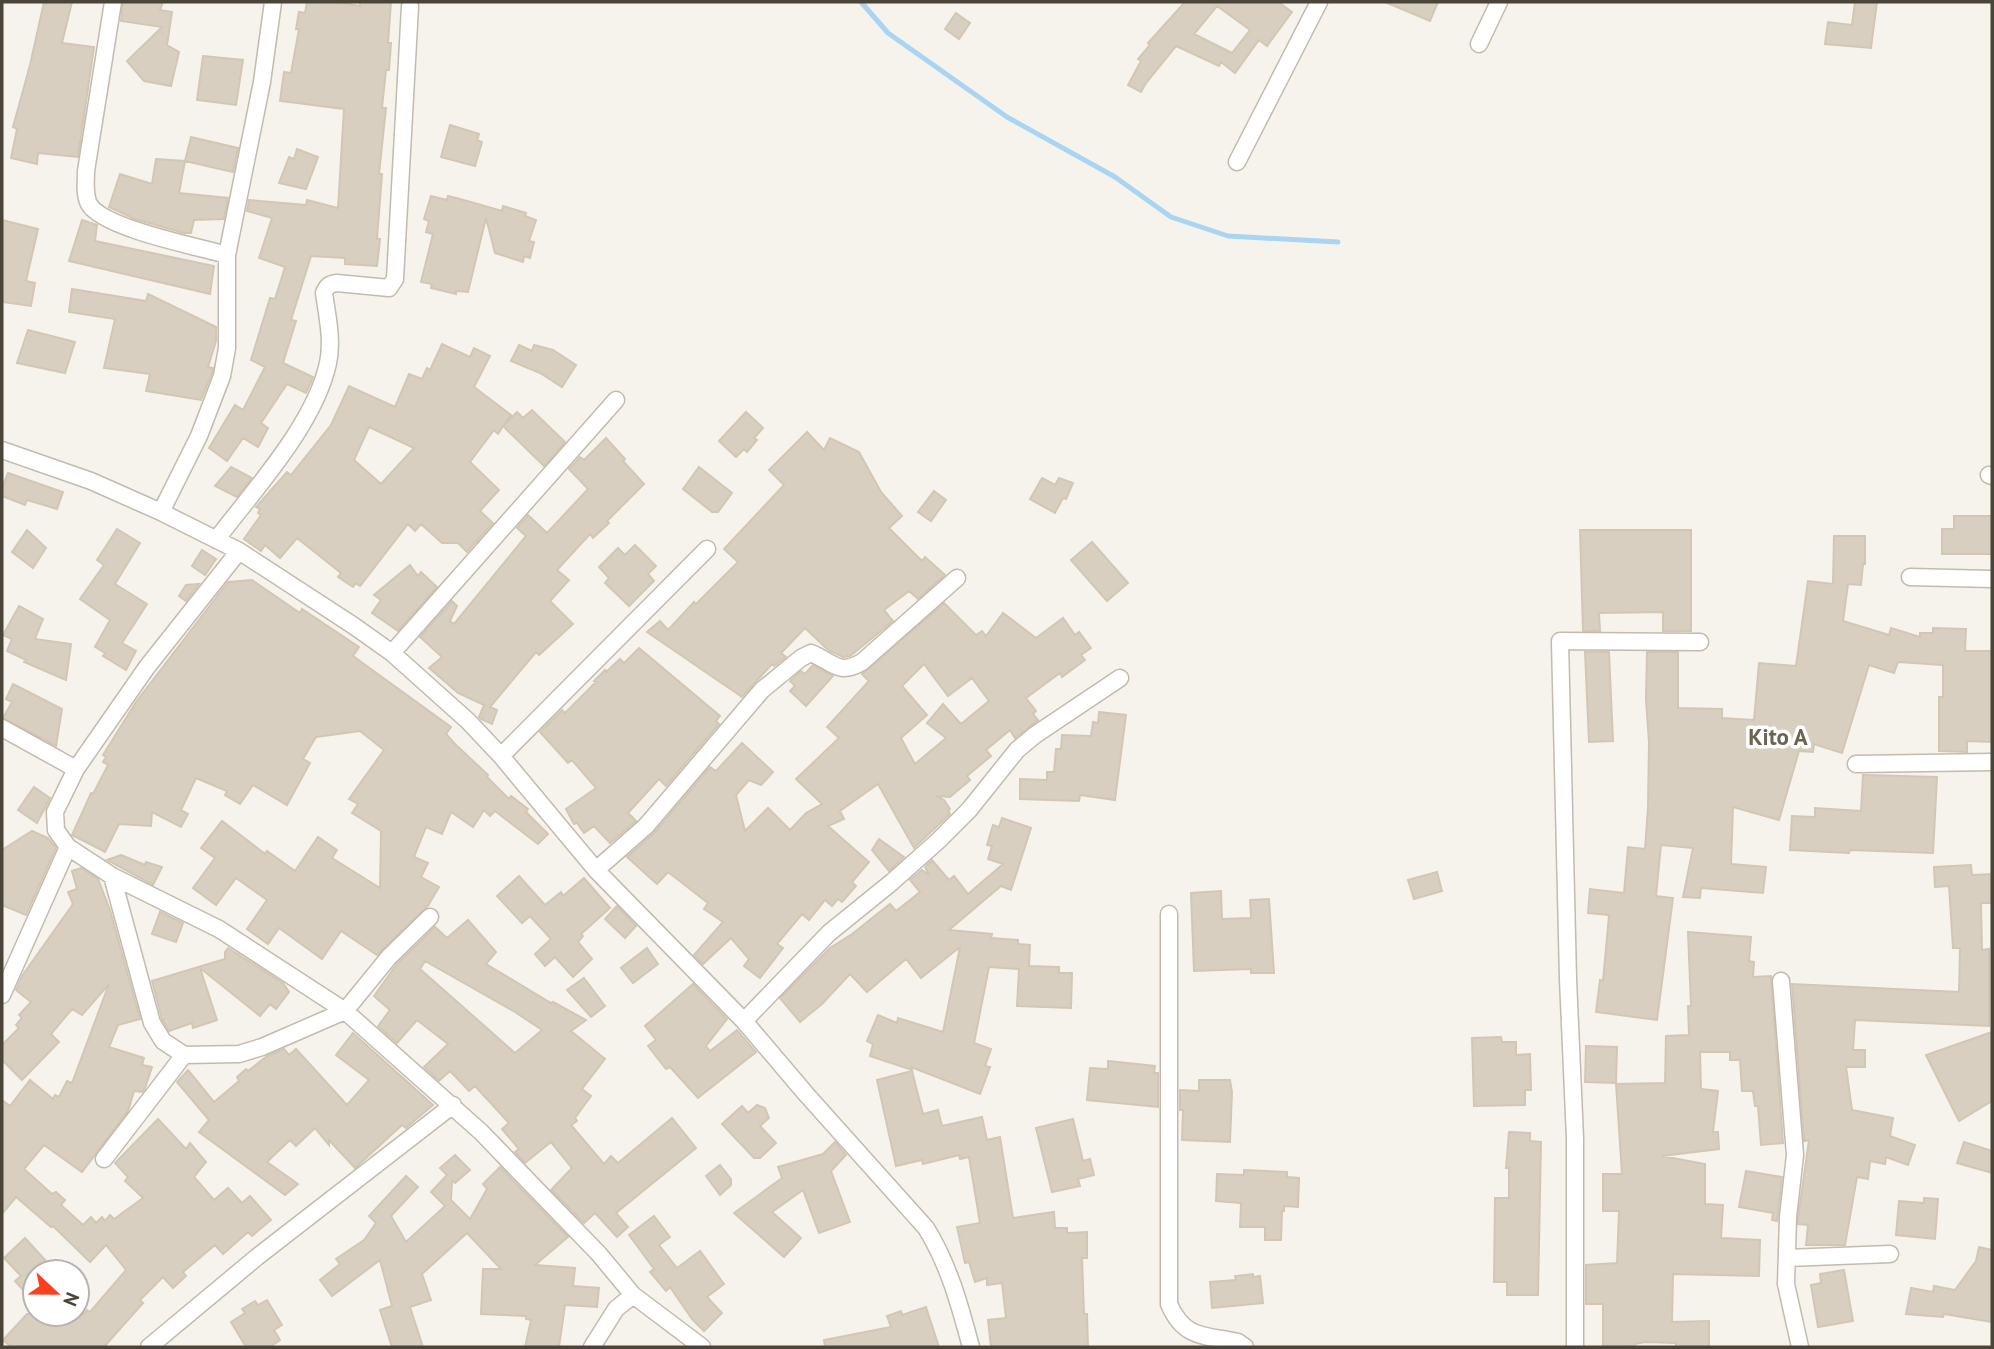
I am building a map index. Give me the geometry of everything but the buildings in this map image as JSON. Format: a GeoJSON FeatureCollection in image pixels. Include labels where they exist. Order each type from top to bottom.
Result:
{"type":"FeatureCollection","features":[{"type":"Feature","properties":{"kind":"street"},"geometry":{"type":"LineString","coordinates":[[113,2],[86,171],[89,203],[96,213],[113,221],[227,255]]}},
{"type":"Feature","properties":{"kind":"street"},"geometry":{"type":"LineString","coordinates":[[161,512],[199,436],[222,376],[227,348],[227,255],[262,82],[273,2]]}},
{"type":"Feature","properties":{"kind":"street"},"geometry":{"type":"LineString","coordinates":[[1237,162],[1319,2]]}},
{"type":"Feature","properties":{"kind":"street"},"geometry":{"type":"LineString","coordinates":[[1479,44],[1499,2]]}},
{"type":"Feature","properties":{"kind":"street"},"geometry":{"type":"LineString","coordinates":[[216,540],[290,443],[321,388],[329,360],[329,329],[324,293],[326,287],[337,283],[389,288],[396,278],[410,6]]}},
{"type":"Feature","properties":{"kind":"street"},"geometry":{"type":"LineString","coordinates":[[392,653],[616,400]]}},
{"type":"Feature","properties":{"kind":"street"},"geometry":{"type":"LineString","coordinates":[[2,450],[91,481],[239,551],[392,653],[468,721],[502,756],[596,870],[744,1021],[926,1228],[942,1254],[971,1347]]}},
{"type":"Feature","properties":{"kind":"street"},"geometry":{"type":"LineString","coordinates":[[502,756],[707,549]]}},
{"type":"Feature","properties":{"kind":"street"},"geometry":{"type":"LineString","coordinates":[[239,551],[147,667],[76,769],[55,812],[56,830],[68,847],[112,876],[219,929],[345,1011],[453,1105],[599,1254],[632,1295],[702,1347]]}},
{"type":"Feature","properties":{"kind":"street"},"geometry":{"type":"LineString","coordinates":[[1910,577],[1992,579]]}},
{"type":"Feature","properties":{"kind":"street"},"geometry":{"type":"LineString","coordinates":[[596,870],[646,826],[762,690],[801,658],[811,653],[838,668],[853,667],[957,579]]}},
{"type":"Feature","properties":{"kind":"street"},"geometry":{"type":"LineString","coordinates":[[1575,1347],[1575,1138],[1567,979],[1560,641],[1700,642]]}},
{"type":"Feature","properties":{"kind":"street"},"geometry":{"type":"LineString","coordinates":[[744,1021],[829,933],[939,841],[969,810],[1017,750],[1120,678]]}},
{"type":"Feature","properties":{"kind":"street"},"geometry":{"type":"LineString","coordinates":[[2,728],[76,769]]}},
{"type":"Feature","properties":{"kind":"street"},"geometry":{"type":"LineString","coordinates":[[1856,764],[1992,762]]}},
{"type":"Feature","properties":{"kind":"street"},"geometry":{"type":"LineString","coordinates":[[2,995],[68,847]]}},
{"type":"Feature","properties":{"kind":"street"},"geometry":{"type":"LineString","coordinates":[[112,876],[152,1023],[163,1041],[184,1055],[239,1054],[262,1047],[345,1011],[388,957],[429,917]]}},
{"type":"Feature","properties":{"kind":"street"},"geometry":{"type":"LineString","coordinates":[[1170,914],[1169,1304],[1176,1320],[1186,1331],[1238,1342],[1245,1347]]}},
{"type":"Feature","properties":{"kind":"street"},"geometry":{"type":"LineString","coordinates":[[1781,981],[1795,1155],[1786,1284],[1800,1347]]}},
{"type":"Feature","properties":{"kind":"street"},"geometry":{"type":"LineString","coordinates":[[104,1159],[184,1055]]}},
{"type":"Feature","properties":{"kind":"street"},"geometry":{"type":"LineString","coordinates":[[149,1347],[257,1257],[453,1105]]}},
{"type":"Feature","properties":{"kind":"street"},"geometry":{"type":"LineString","coordinates":[[1787,1258],[1890,1254]]}},
{"type":"Feature","properties":{"kind":"street"},"geometry":{"type":"LineString","coordinates":[[592,1347],[616,1309],[632,1295]]}},
{"type":"Feature","properties":{"kind":"waterway"},"geometry":{"type":"LineString","coordinates":[[861,2],[888,33],[1007,117],[1115,177],[1171,217],[1228,236],[1338,242]]}},
{"type":"Feature","properties":{"kind":"district","name":"Kito A"},"geometry":{"type":"Point","coordinates":[1778,737]}}]}
